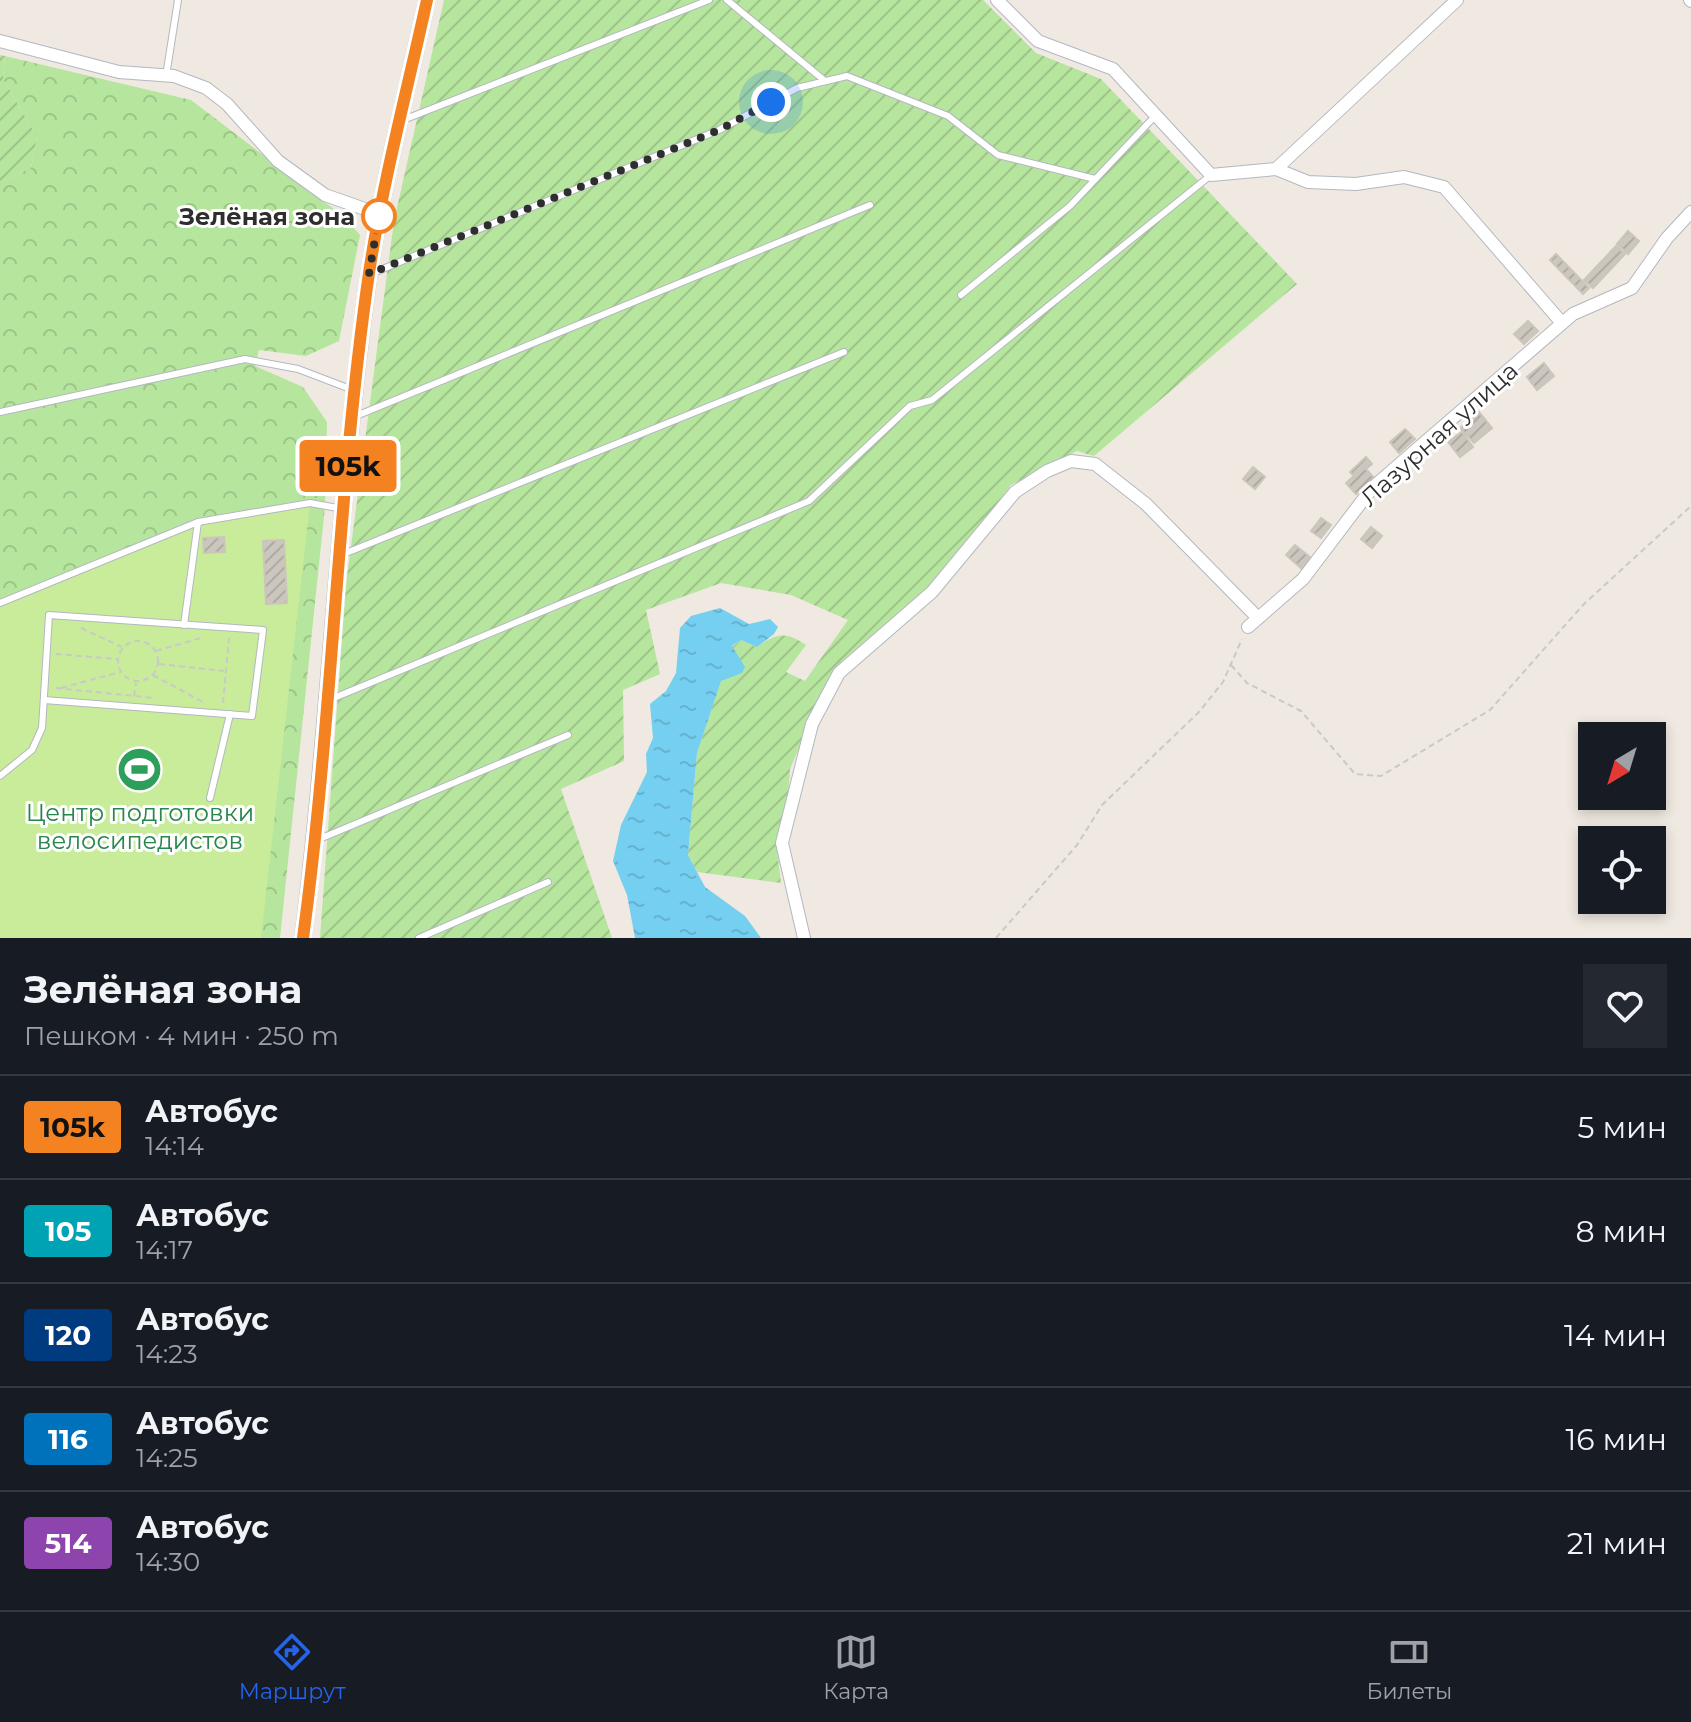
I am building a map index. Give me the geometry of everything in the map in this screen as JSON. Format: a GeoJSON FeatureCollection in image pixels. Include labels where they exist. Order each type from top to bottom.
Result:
{"type":"FeatureCollection","features":[{"type":"Feature","properties":{"kind":"main road"},"geometry":{"type":"LineString","coordinates":[[303,938],[316,841],[338,556],[369,274],[379,214],[427,0]]}},
{"type":"Feature","properties":{"kind":"street"},"geometry":{"type":"LineString","coordinates":[[997,0],[1038,41],[1113,69],[1211,175],[1276,169],[1308,182],[1356,184],[1404,177],[1444,187],[1562,323]]}},
{"type":"Feature","properties":{"kind":"street"},"geometry":{"type":"LineString","coordinates":[[1276,169],[1457,0]]}},
{"type":"Feature","properties":{"kind":"street"},"geometry":{"type":"LineString","coordinates":[[0,41],[119,72],[166,76],[206,88],[227,104],[278,161],[325,195],[379,214]]}},
{"type":"Feature","properties":{"kind":"street","name":"Лазурная улица"},"geometry":{"type":"LineString","coordinates":[[1248,627],[1303,579],[1372,488],[1573,314],[1632,288],[1667,238],[1691,212]]}},
{"type":"Feature","properties":{"kind":"street"},"geometry":{"type":"LineString","coordinates":[[804,938],[782,843],[812,724],[839,673],[932,592],[1015,492],[1047,471],[1071,461],[1095,464],[1146,504],[1258,618]]}},
{"type":"Feature","properties":{"kind":"lane"},"geometry":{"type":"LineString","coordinates":[[166,76],[178,0]]}},
{"type":"Feature","properties":{"kind":"lane"},"geometry":{"type":"LineString","coordinates":[[400,121],[709,0]]}},
{"type":"Feature","properties":{"kind":"lane"},"geometry":{"type":"LineString","coordinates":[[727,0],[825,81]]}},
{"type":"Feature","properties":{"kind":"lane"},"geometry":{"type":"LineString","coordinates":[[369,274],[719,130],[797,88],[847,76],[948,116],[998,155],[1095,179]]}},
{"type":"Feature","properties":{"kind":"lane"},"geometry":{"type":"LineString","coordinates":[[961,295],[1070,206],[1156,115]]}},
{"type":"Feature","properties":{"kind":"lane"},"geometry":{"type":"LineString","coordinates":[[326,701],[809,501],[910,406],[932,400],[1211,175]]}},
{"type":"Feature","properties":{"kind":"lane"},"geometry":{"type":"LineString","coordinates":[[353,417],[870,205]]}},
{"type":"Feature","properties":{"kind":"lane"},"geometry":{"type":"LineString","coordinates":[[338,556],[844,352]]}},
{"type":"Feature","properties":{"kind":"lane"},"geometry":{"type":"LineString","coordinates":[[0,412],[245,359],[298,369],[356,391]]}},
{"type":"Feature","properties":{"kind":"lane"},"geometry":{"type":"LineString","coordinates":[[0,603],[198,522],[310,503],[343,509]]}},
{"type":"Feature","properties":{"kind":"lane"},"geometry":{"type":"LineString","coordinates":[[184,625],[198,522]]}},
{"type":"Feature","properties":{"kind":"lane"},"geometry":{"type":"LineString","coordinates":[[0,776],[32,750],[42,728],[49,615],[263,630],[252,716],[44,700]]}},
{"type":"Feature","properties":{"kind":"lane"},"geometry":{"type":"LineString","coordinates":[[210,798],[230,714]]}},
{"type":"Feature","properties":{"kind":"lane"},"geometry":{"type":"LineString","coordinates":[[316,841],[568,735]]}},
{"type":"Feature","properties":{"kind":"lane"},"geometry":{"type":"LineString","coordinates":[[419,938],[548,882]]}},
{"type":"Feature","properties":{"kind":"path"},"geometry":{"type":"LineString","coordinates":[[1231,665],[1247,683],[1301,711],[1355,774],[1381,776],[1490,710],[1583,605],[1691,506]]}},
{"type":"Feature","properties":{"kind":"path"},"geometry":{"type":"LineString","coordinates":[[996,938],[1077,845],[1102,805],[1199,712],[1223,682],[1248,627]]}},
{"type":"Feature","properties":{"kind":"path"},"geometry":{"type":"LineString","coordinates":[[80,628],[123,648]]}},
{"type":"Feature","properties":{"kind":"path"},"geometry":{"type":"LineString","coordinates":[[155,651],[211,635],[197,634]]}},
{"type":"Feature","properties":{"kind":"path"},"geometry":{"type":"LineString","coordinates":[[190,701],[223,704],[229,637],[220,636]]}},
{"type":"Feature","properties":{"kind":"path"},"geometry":{"type":"LineString","coordinates":[[140,641],[155,651],[158,664],[153,675],[136,682],[120,671],[118,659],[123,648],[140,641]]}},
{"type":"Feature","properties":{"kind":"path"},"geometry":{"type":"LineString","coordinates":[[53,665],[56,642]]}},
{"type":"Feature","properties":{"kind":"path"},"geometry":{"type":"LineString","coordinates":[[55,654],[118,659]]}},
{"type":"Feature","properties":{"kind":"path"},"geometry":{"type":"LineString","coordinates":[[158,664],[226,671]]}},
{"type":"Feature","properties":{"kind":"path"},"geometry":{"type":"LineString","coordinates":[[60,688],[120,671]]}},
{"type":"Feature","properties":{"kind":"path"},"geometry":{"type":"LineString","coordinates":[[153,675],[204,703]]}},
{"type":"Feature","properties":{"kind":"path"},"geometry":{"type":"LineString","coordinates":[[134,696],[136,682]]}},
{"type":"Feature","properties":{"kind":"path"},"geometry":{"type":"LineString","coordinates":[[51,687],[162,698]]}},
{"type":"Feature","properties":{"kind":"green space"},"geometry":{"type":"Polygon","coordinates":[[[444,0],[983,0],[1036,53],[1101,79],[1297,284],[1094,456],[1077,451],[1011,485],[939,578],[842,661],[828,681],[790,769],[788,799],[776,841],[781,883],[697,872],[688,855],[697,753],[721,680],[742,673],[732,647],[741,640],[757,647],[776,637],[793,637],[806,645],[786,672],[805,681],[848,620],[791,595],[721,583],[646,610],[660,674],[623,690],[624,761],[561,789],[612,938],[320,938],[346,584],[394,221],[444,0]]]}},
{"type":"Feature","properties":{"kind":"green space"},"geometry":{"type":"Polygon","coordinates":[[[0,55],[5,56],[3,79],[37,137],[31,168],[0,182],[0,55]]]}},
{"type":"Feature","properties":{"kind":"green space"},"geometry":{"type":"Polygon","coordinates":[[[5,56],[191,100],[343,216],[360,235],[339,341],[306,356],[259,350],[255,366],[303,387],[327,422],[325,507],[280,938],[248,938],[0,622],[0,182],[31,168],[37,137],[3,79],[5,56]]]}},
{"type":"Feature","properties":{"kind":"green space","name":"Центр подготовки велосипедистов"},"geometry":{"type":"Polygon","coordinates":[[[310,503],[261,938],[0,938],[0,603],[198,522],[310,503]]]}},
{"type":"Feature","properties":{"kind":"water"},"geometry":{"type":"Polygon","coordinates":[[[720,608],[749,624],[770,619],[778,627],[757,647],[741,640],[732,646],[745,667],[742,673],[721,681],[697,753],[688,855],[705,887],[745,916],[761,938],[635,938],[627,895],[613,861],[621,825],[647,772],[646,754],[653,738],[650,704],[666,691],[676,673],[680,628],[691,616],[720,608]]]}},
{"type":"Feature","properties":{"kind":"building"},"geometry":{"type":"Polygon","coordinates":[[[1628,231],[1639,241],[1628,254],[1617,244],[1628,231]]]}},
{"type":"Feature","properties":{"kind":"building"},"geometry":{"type":"Polygon","coordinates":[[[1616,246],[1625,254],[1593,288],[1584,280],[1616,246]]]}},
{"type":"Feature","properties":{"kind":"building"},"geometry":{"type":"Polygon","coordinates":[[[1556,254],[1589,288],[1583,294],[1550,260],[1556,254]]]}},
{"type":"Feature","properties":{"kind":"building"},"geometry":{"type":"Polygon","coordinates":[[[1528,321],[1538,331],[1524,344],[1514,334],[1528,321]]]}},
{"type":"Feature","properties":{"kind":"building"},"geometry":{"type":"Polygon","coordinates":[[[1544,363],[1554,376],[1537,390],[1527,377],[1544,363]]]}},
{"type":"Feature","properties":{"kind":"building"},"geometry":{"type":"Polygon","coordinates":[[[1479,412],[1492,428],[1474,443],[1460,428],[1479,412]]]}},
{"type":"Feature","properties":{"kind":"building"},"geometry":{"type":"Polygon","coordinates":[[[1405,429],[1415,439],[1399,453],[1390,442],[1405,429]]]}},
{"type":"Feature","properties":{"kind":"building"},"geometry":{"type":"Polygon","coordinates":[[[1462,432],[1473,447],[1460,457],[1448,442],[1462,432]]]}},
{"type":"Feature","properties":{"kind":"building"},"geometry":{"type":"Polygon","coordinates":[[[1366,457],[1372,464],[1366,469],[1374,478],[1356,494],[1346,483],[1354,476],[1350,472],[1366,457]]]}},
{"type":"Feature","properties":{"kind":"building"},"geometry":{"type":"Polygon","coordinates":[[[1253,467],[1265,477],[1255,489],[1243,479],[1253,467]]]}},
{"type":"Feature","properties":{"kind":"building"},"geometry":{"type":"Polygon","coordinates":[[[1321,518],[1331,525],[1321,538],[1311,531],[1321,518]]]}},
{"type":"Feature","properties":{"kind":"building"},"geometry":{"type":"Polygon","coordinates":[[[1371,527],[1382,536],[1372,548],[1361,539],[1371,527]]]}},
{"type":"Feature","properties":{"kind":"building"},"geometry":{"type":"Polygon","coordinates":[[[224,537],[225,552],[204,553],[203,538],[224,537]]]}},
{"type":"Feature","properties":{"kind":"building"},"geometry":{"type":"Polygon","coordinates":[[[284,540],[287,603],[266,604],[263,541],[284,540]]]}},
{"type":"Feature","properties":{"kind":"building"},"geometry":{"type":"Polygon","coordinates":[[[1295,545],[1311,558],[1302,569],[1286,555],[1295,545]]]}},
{"type":"Feature","properties":{"kind":"bus line","name":"105k"},"geometry":{"type":"LineString","coordinates":[[303,938],[316,841],[338,556],[369,274],[379,214],[427,0]]}},
{"type":"Feature","properties":{"kind":"place","name":"Зелёная зона"},"geometry":{"type":"Point","coordinates":[379,216]}},
{"type":"Feature","properties":{"kind":"place","name":"Центр подготовки велосипедистов"},"geometry":{"type":"Point","coordinates":[140,770]}},
{"type":"Feature","properties":{"kind":"route"},"geometry":{"type":"LineString","coordinates":[[379,216],[369,274],[719,130],[771,102]]}}]}
